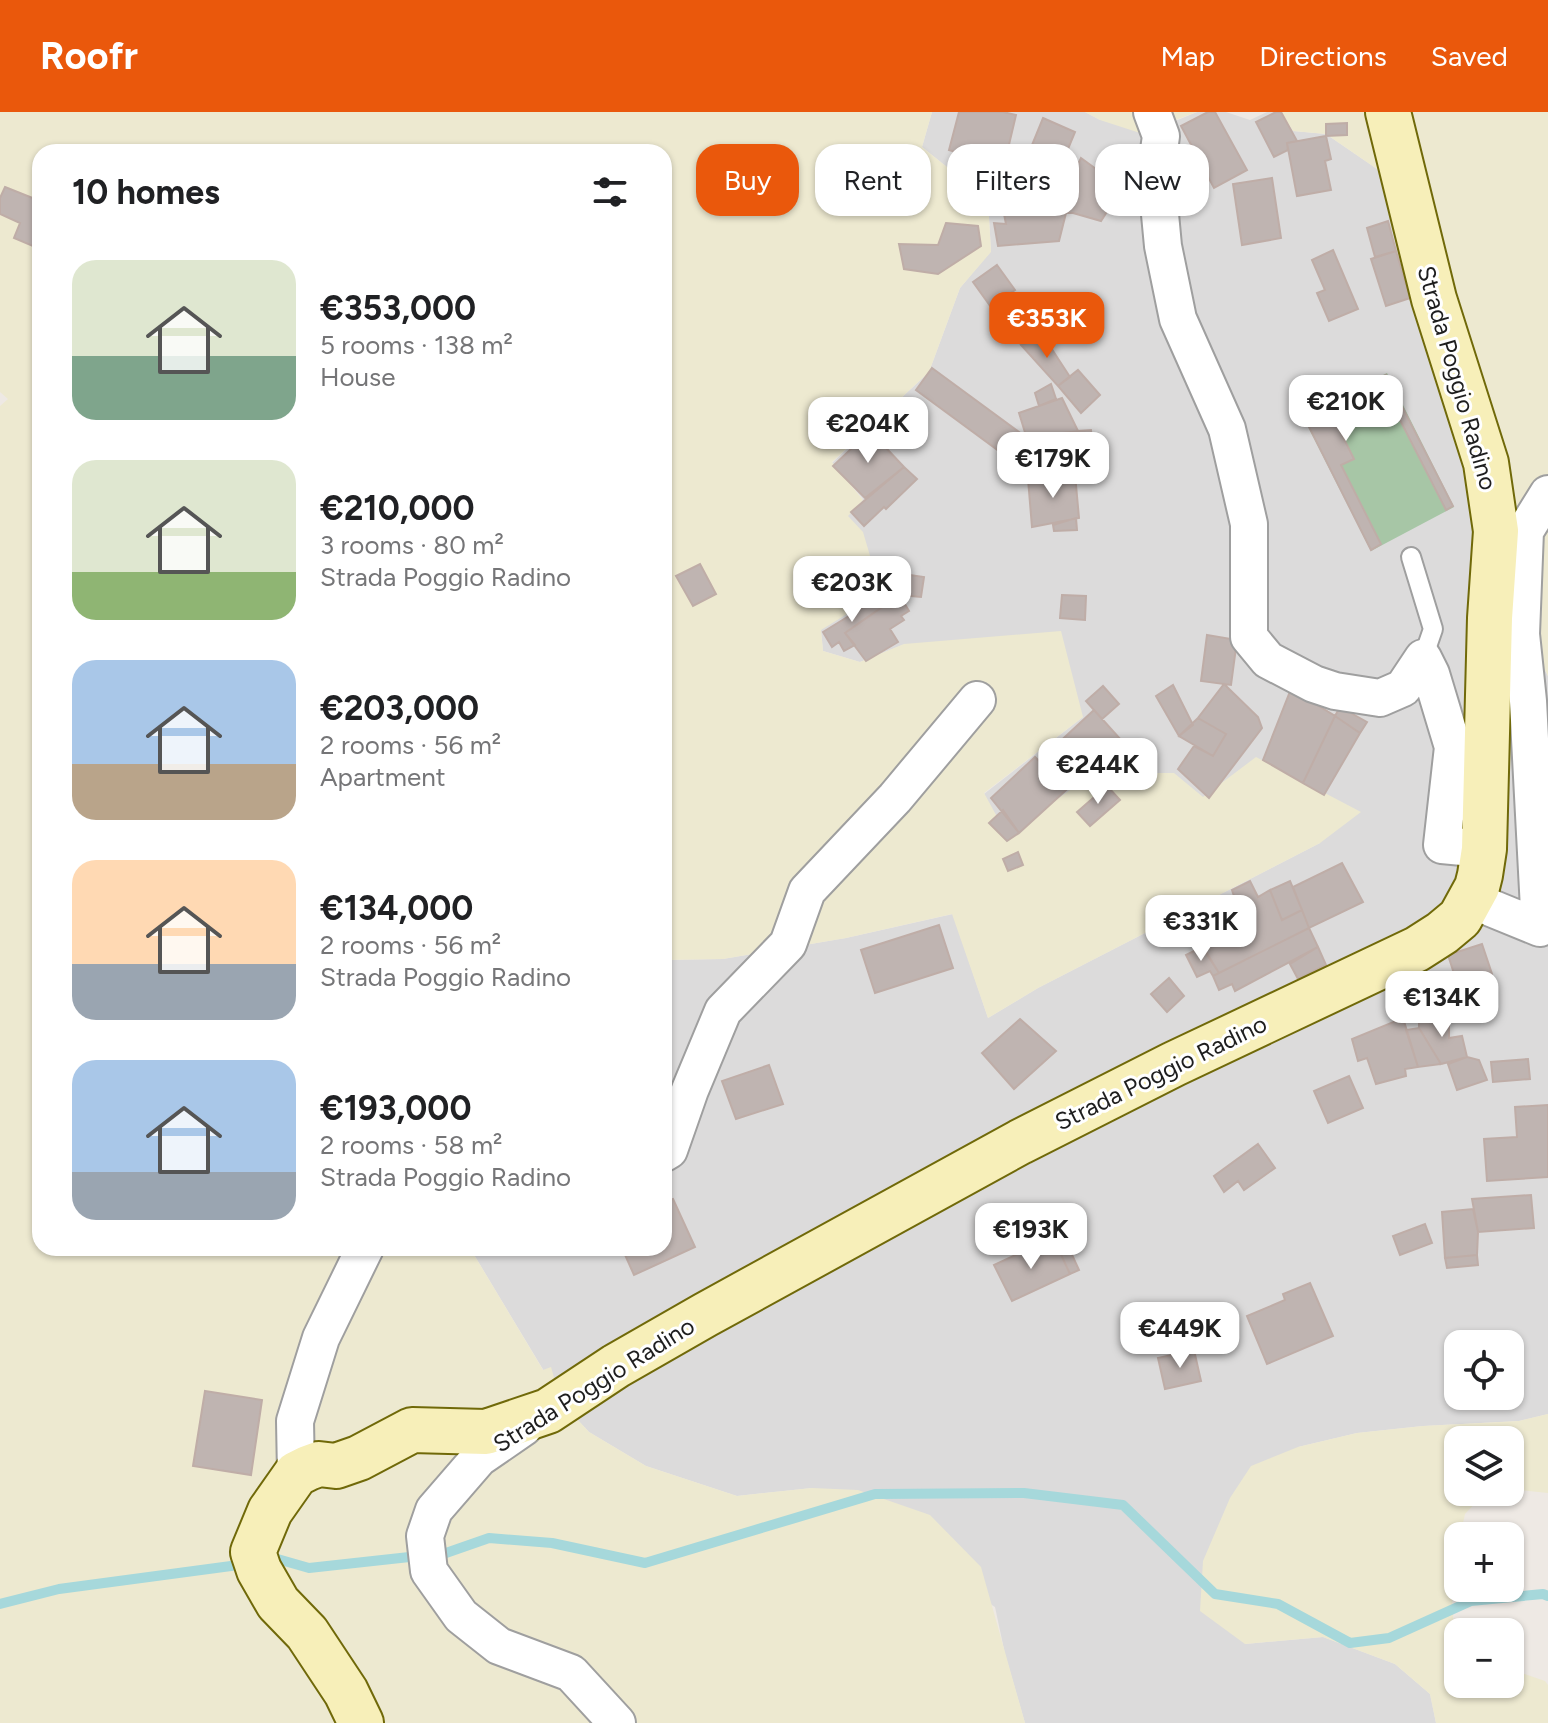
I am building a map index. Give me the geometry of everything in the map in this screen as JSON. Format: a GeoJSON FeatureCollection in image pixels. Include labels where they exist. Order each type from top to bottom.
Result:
{"type":"FeatureCollection","features":[{"type":"Feature","properties":{"kind":"street"},"geometry":{"type":"LineString","coordinates":[[1152,112],[1161,136],[1156,172],[1163,246],[1178,319],[1227,429],[1249,524],[1249,637],[1268,660],[1314,684],[1335,691],[1380,698],[1403,688],[1423,658],[1431,674],[1453,747],[1442,845],[1484,849]]}},
{"type":"Feature","properties":{"kind":"street","name":"Strada Poggio Radino"},"geometry":{"type":"LineString","coordinates":[[617,1723],[571,1673],[499,1646],[461,1616],[429,1571],[425,1536],[434,1510],[479,1458],[616,1366],[1020,1142],[1174,1064],[1385,966],[1429,941],[1460,918],[1477,887],[1484,849],[1506,626],[1496,531],[1486,463],[1434,299],[1388,112]]}},
{"type":"Feature","properties":{"kind":"street"},"geometry":{"type":"LineString","coordinates":[[1491,908],[1540,928],[1528,701],[1506,626],[1525,531],[1548,494]]}},
{"type":"Feature","properties":{"kind":"street"},"geometry":{"type":"LineString","coordinates":[[672,1141],[723,1011],[788,944],[807,891],[895,798],[977,700]]}},
{"type":"Feature","properties":{"kind":"street"},"geometry":{"type":"LineString","coordinates":[[296,1474],[295,1421],[321,1338],[361,1256]]}},
{"type":"Feature","properties":{"kind":"street"},"geometry":{"type":"LineString","coordinates":[[361,1723],[346,1692],[307,1633],[278,1603],[256,1561],[270,1511],[296,1474],[319,1464],[336,1466],[359,1458],[412,1430],[486,1432],[548,1411]]}},
{"type":"Feature","properties":{"kind":"lane"},"geometry":{"type":"LineString","coordinates":[[1411,557],[1433,629],[1423,658]]}},
{"type":"Feature","properties":{"kind":"shaded area"},"geometry":{"type":"Polygon","coordinates":[[[0,112],[932,112],[923,144],[815,144],[815,216],[931,216],[931,154],[947,167],[947,216],[989,216],[991,252],[960,288],[929,372],[832,462],[863,500],[848,516],[863,532],[881,593],[821,630],[823,651],[860,662],[904,644],[1061,631],[1083,717],[984,793],[1007,835],[1094,773],[1174,773],[1203,797],[1256,757],[1361,812],[1320,843],[1038,988],[988,1018],[952,914],[846,938],[723,959],[672,960],[672,144],[32,144],[32,1256],[475,1256],[543,1370],[551,1367],[561,1402],[589,1432],[646,1466],[737,1496],[812,1488],[858,1490],[930,1515],[981,1567],[1025,1723],[0,1723],[0,406],[8,399],[0,392],[0,112]]]}},
{"type":"Feature","properties":{"kind":"shaded area"},"geometry":{"type":"Polygon","coordinates":[[[932,112],[1085,112],[1100,120],[1173,122],[1197,112],[1226,112],[1250,120],[1267,112],[1281,112],[1293,131],[1326,134],[1377,169],[1420,269],[1526,633],[1548,676],[1548,1414],[1519,1421],[1357,1433],[1298,1447],[1245,1644],[1323,1637],[1395,1664],[1430,1694],[1436,1723],[1025,1723],[995,1607],[812,1488],[737,1496],[646,1466],[589,1432],[561,1402],[550,1368],[544,1371],[475,1256],[672,1256],[672,960],[723,959],[846,938],[953,914],[988,1018],[1038,988],[1320,843],[1202,797],[1041,812],[1007,836],[984,794],[1083,717],[905,644],[860,662],[823,651],[821,630],[848,515],[863,499],[832,463],[929,372],[960,288],[991,251],[989,216],[1079,216],[1079,144],[947,144],[947,167],[931,154],[931,144],[923,144],[932,112]]]}},
{"type":"Feature","properties":{"kind":"shaded area"},"geometry":{"type":"Polygon","coordinates":[[[1085,112],[1197,112],[1140,133],[1085,112]]]}},
{"type":"Feature","properties":{"kind":"shaded area"},"geometry":{"type":"Polygon","coordinates":[[[1281,112],[1548,112],[1548,676],[1526,633],[1420,269],[1377,169],[1326,134],[1293,131],[1281,112]]]}},
{"type":"Feature","properties":{"kind":"shaded area"},"geometry":{"type":"Polygon","coordinates":[[[1548,1414],[1548,1493],[1524,1490],[1524,1426],[1444,1426],[1444,1506],[1473,1506],[1465,1514],[1463,1522],[1444,1522],[1444,1602],[1452,1602],[1453,1618],[1444,1618],[1444,1698],[1524,1698],[1524,1674],[1548,1685],[1548,1723],[1436,1723],[1430,1694],[1395,1664],[1323,1637],[1245,1644],[1200,1611],[1203,1561],[1230,1498],[1251,1466],[1298,1447],[1357,1433],[1423,1426],[1519,1421],[1548,1414]]]}},
{"type":"Feature","properties":{"kind":"green space"},"geometry":{"type":"Polygon","coordinates":[[[1387,373],[1454,507],[1371,551],[1302,415],[1387,373]]]}},
{"type":"Feature","properties":{"kind":"building"},"geometry":{"type":"Polygon","coordinates":[[[959,112],[1016,115],[1009,144],[951,144],[959,112]]]}},
{"type":"Feature","properties":{"kind":"building"},"geometry":{"type":"Polygon","coordinates":[[[1208,112],[1215,112],[1247,170],[1214,188],[1209,179],[1209,144],[1191,144],[1181,126],[1208,112]]]}},
{"type":"Feature","properties":{"kind":"building"},"geometry":{"type":"Polygon","coordinates":[[[1281,112],[1297,141],[1287,143],[1288,150],[1274,157],[1256,122],[1281,112]]]}},
{"type":"Feature","properties":{"kind":"building"},"geometry":{"type":"Polygon","coordinates":[[[1043,118],[1075,132],[1070,144],[1032,144],[1043,118]]]}},
{"type":"Feature","properties":{"kind":"building"},"geometry":{"type":"Polygon","coordinates":[[[1347,123],[1347,135],[1326,136],[1326,124],[1347,123]]]}},
{"type":"Feature","properties":{"kind":"building"},"geometry":{"type":"Polygon","coordinates":[[[1326,136],[1331,159],[1325,161],[1331,190],[1297,196],[1287,143],[1326,136]]]}},
{"type":"Feature","properties":{"kind":"building"},"geometry":{"type":"Polygon","coordinates":[[[1081,158],[1095,168],[1095,216],[1104,216],[1101,221],[1079,215],[1081,158]]]}},
{"type":"Feature","properties":{"kind":"building"},"geometry":{"type":"Polygon","coordinates":[[[1272,178],[1281,238],[1242,245],[1233,184],[1272,178]]]}},
{"type":"Feature","properties":{"kind":"building"},"geometry":{"type":"Polygon","coordinates":[[[5,187],[32,198],[32,246],[14,238],[20,223],[0,214],[0,198],[5,187]]]}},
{"type":"Feature","properties":{"kind":"building"},"geometry":{"type":"Polygon","coordinates":[[[1004,216],[1065,216],[1059,241],[998,246],[994,223],[1006,224],[1004,216]]]}},
{"type":"Feature","properties":{"kind":"building"},"geometry":{"type":"Polygon","coordinates":[[[1388,221],[1396,251],[1375,257],[1367,228],[1388,221]]]}},
{"type":"Feature","properties":{"kind":"building"},"geometry":{"type":"Polygon","coordinates":[[[946,223],[978,226],[981,246],[938,274],[904,269],[899,244],[938,245],[946,223]]]}},
{"type":"Feature","properties":{"kind":"building"},"geometry":{"type":"Polygon","coordinates":[[[1333,250],[1358,309],[1329,321],[1317,293],[1325,290],[1312,260],[1333,250]]]}},
{"type":"Feature","properties":{"kind":"building"},"geometry":{"type":"Polygon","coordinates":[[[1396,251],[1410,298],[1386,306],[1371,259],[1396,251]]]}},
{"type":"Feature","properties":{"kind":"building"},"geometry":{"type":"Polygon","coordinates":[[[997,265],[1015,290],[991,307],[973,282],[997,265]]]}},
{"type":"Feature","properties":{"kind":"building"},"geometry":{"type":"Polygon","coordinates":[[[1008,295],[1029,326],[1012,338],[991,307],[1008,295]]]}},
{"type":"Feature","properties":{"kind":"building"},"geometry":{"type":"Polygon","coordinates":[[[1044,337],[1070,377],[1058,386],[1021,345],[1044,337]]]}},
{"type":"Feature","properties":{"kind":"building"},"geometry":{"type":"Polygon","coordinates":[[[932,368],[1019,432],[1003,454],[916,390],[932,368]]]}},
{"type":"Feature","properties":{"kind":"building"},"geometry":{"type":"Polygon","coordinates":[[[1078,370],[1100,395],[1081,413],[1058,386],[1078,370]]]}},
{"type":"Feature","properties":{"kind":"building"},"geometry":{"type":"Polygon","coordinates":[[[1386,375],[1453,506],[1446,510],[1379,379],[1386,375]]]}},
{"type":"Feature","properties":{"kind":"building"},"geometry":{"type":"Polygon","coordinates":[[[1379,379],[1390,401],[1338,427],[1354,459],[1341,465],[1381,544],[1371,550],[1304,417],[1379,379]]]}},
{"type":"Feature","properties":{"kind":"building"},"geometry":{"type":"Polygon","coordinates":[[[1051,384],[1056,399],[1039,406],[1035,393],[1051,384]]]}},
{"type":"Feature","properties":{"kind":"building"},"geometry":{"type":"Polygon","coordinates":[[[1062,398],[1078,431],[1027,439],[1019,413],[1062,398]]]}},
{"type":"Feature","properties":{"kind":"building"},"geometry":{"type":"Polygon","coordinates":[[[1091,430],[1095,477],[1082,478],[1078,431],[1091,430]]]}},
{"type":"Feature","properties":{"kind":"building"},"geometry":{"type":"Polygon","coordinates":[[[870,431],[904,467],[865,498],[833,466],[870,431]]]}},
{"type":"Feature","properties":{"kind":"building"},"geometry":{"type":"Polygon","coordinates":[[[1078,431],[1082,473],[1042,478],[1038,436],[1078,431]]]}},
{"type":"Feature","properties":{"kind":"building"},"geometry":{"type":"Polygon","coordinates":[[[904,467],[917,479],[864,526],[851,512],[904,467]]]}},
{"type":"Feature","properties":{"kind":"building"},"geometry":{"type":"Polygon","coordinates":[[[1075,474],[1079,518],[1032,527],[1028,479],[1075,474]]]}},
{"type":"Feature","properties":{"kind":"building"},"geometry":{"type":"Polygon","coordinates":[[[1076,518],[1077,530],[1054,531],[1053,525],[1076,518]]]}},
{"type":"Feature","properties":{"kind":"building"},"geometry":{"type":"Polygon","coordinates":[[[700,564],[716,594],[693,606],[676,576],[700,564]]]}},
{"type":"Feature","properties":{"kind":"building"},"geometry":{"type":"Polygon","coordinates":[[[903,574],[924,577],[921,597],[900,595],[903,574]]]}},
{"type":"Feature","properties":{"kind":"building"},"geometry":{"type":"Polygon","coordinates":[[[883,595],[888,603],[845,633],[855,645],[844,651],[839,642],[832,647],[823,632],[883,595]]]}},
{"type":"Feature","properties":{"kind":"building"},"geometry":{"type":"Polygon","coordinates":[[[1062,595],[1086,596],[1085,620],[1060,618],[1062,595]]]}},
{"type":"Feature","properties":{"kind":"building"},"geometry":{"type":"Polygon","coordinates":[[[903,601],[909,611],[901,616],[904,620],[890,629],[898,642],[866,661],[845,633],[888,603],[891,608],[903,601]]]}},
{"type":"Feature","properties":{"kind":"building"},"geometry":{"type":"Polygon","coordinates":[[[1207,635],[1237,640],[1231,685],[1201,681],[1207,635]]]}},
{"type":"Feature","properties":{"kind":"building"},"geometry":{"type":"Polygon","coordinates":[[[1224,684],[1258,717],[1262,728],[1209,798],[1178,769],[1194,746],[1213,756],[1226,734],[1198,718],[1224,684]]]}},
{"type":"Feature","properties":{"kind":"building"},"geometry":{"type":"Polygon","coordinates":[[[1173,685],[1193,725],[1179,736],[1156,696],[1173,685]]]}},
{"type":"Feature","properties":{"kind":"building"},"geometry":{"type":"Polygon","coordinates":[[[1103,686],[1119,704],[1102,719],[1086,701],[1103,686]]]}},
{"type":"Feature","properties":{"kind":"building"},"geometry":{"type":"Polygon","coordinates":[[[1291,689],[1335,716],[1303,783],[1263,760],[1291,689]]]}},
{"type":"Feature","properties":{"kind":"building"},"geometry":{"type":"Polygon","coordinates":[[[1340,707],[1367,722],[1360,733],[1335,716],[1340,707]]]}},
{"type":"Feature","properties":{"kind":"building"},"geometry":{"type":"Polygon","coordinates":[[[1094,710],[1121,740],[1019,833],[991,798],[1035,757],[1039,761],[1094,710]]]}},
{"type":"Feature","properties":{"kind":"building"},"geometry":{"type":"Polygon","coordinates":[[[1335,716],[1360,733],[1324,795],[1303,783],[1335,716]]]}},
{"type":"Feature","properties":{"kind":"building"},"geometry":{"type":"Polygon","coordinates":[[[1198,718],[1226,734],[1213,756],[1179,736],[1198,718]]]}},
{"type":"Feature","properties":{"kind":"building"},"geometry":{"type":"Polygon","coordinates":[[[1107,786],[1120,800],[1090,826],[1077,812],[1107,786]]]}},
{"type":"Feature","properties":{"kind":"building"},"geometry":{"type":"Polygon","coordinates":[[[1003,810],[1019,833],[1007,841],[989,823],[1003,810]]]}},
{"type":"Feature","properties":{"kind":"building"},"geometry":{"type":"Polygon","coordinates":[[[1018,852],[1023,865],[1008,871],[1003,859],[1018,852]]]}},
{"type":"Feature","properties":{"kind":"building"},"geometry":{"type":"Polygon","coordinates":[[[1342,863],[1363,902],[1309,928],[1293,887],[1342,863]]]}},
{"type":"Feature","properties":{"kind":"building"},"geometry":{"type":"Polygon","coordinates":[[[1250,881],[1258,897],[1270,890],[1282,920],[1302,910],[1309,928],[1219,973],[1191,927],[1235,899],[1232,890],[1250,881]]]}},
{"type":"Feature","properties":{"kind":"building"},"geometry":{"type":"Polygon","coordinates":[[[1290,881],[1302,910],[1282,920],[1270,890],[1290,881]]]}},
{"type":"Feature","properties":{"kind":"building"},"geometry":{"type":"Polygon","coordinates":[[[939,925],[953,968],[875,993],[861,950],[939,925]]]}},
{"type":"Feature","properties":{"kind":"building"},"geometry":{"type":"Polygon","coordinates":[[[1309,928],[1318,947],[1235,991],[1232,984],[1219,990],[1213,976],[1309,928]]]}},
{"type":"Feature","properties":{"kind":"building"},"geometry":{"type":"Polygon","coordinates":[[[1482,944],[1492,974],[1458,986],[1448,955],[1482,944]]]}},
{"type":"Feature","properties":{"kind":"building"},"geometry":{"type":"Polygon","coordinates":[[[1202,947],[1219,973],[1213,976],[1210,971],[1197,977],[1186,955],[1202,947]]]}},
{"type":"Feature","properties":{"kind":"building"},"geometry":{"type":"Polygon","coordinates":[[[1318,947],[1326,965],[1298,979],[1290,964],[1318,947]]]}},
{"type":"Feature","properties":{"kind":"building"},"geometry":{"type":"Polygon","coordinates":[[[1169,978],[1184,996],[1167,1012],[1151,994],[1169,978]]]}},
{"type":"Feature","properties":{"kind":"building"},"geometry":{"type":"Polygon","coordinates":[[[1449,1016],[1449,1038],[1462,1036],[1467,1057],[1441,1064],[1419,1028],[1419,1018],[1449,1016]]]}},
{"type":"Feature","properties":{"kind":"building"},"geometry":{"type":"Polygon","coordinates":[[[1403,1018],[1418,1067],[1405,1069],[1406,1076],[1376,1084],[1367,1058],[1358,1061],[1352,1039],[1403,1018]]]}},
{"type":"Feature","properties":{"kind":"building"},"geometry":{"type":"Polygon","coordinates":[[[1020,1019],[1056,1051],[1014,1089],[982,1053],[1020,1019]]]}},
{"type":"Feature","properties":{"kind":"building"},"geometry":{"type":"Polygon","coordinates":[[[1419,1028],[1441,1064],[1418,1067],[1406,1030],[1419,1028]]]}},
{"type":"Feature","properties":{"kind":"building"},"geometry":{"type":"Polygon","coordinates":[[[1467,1057],[1479,1060],[1487,1080],[1457,1090],[1448,1064],[1467,1057]]]}},
{"type":"Feature","properties":{"kind":"building"},"geometry":{"type":"Polygon","coordinates":[[[1528,1059],[1530,1079],[1493,1082],[1491,1062],[1528,1059]]]}},
{"type":"Feature","properties":{"kind":"building"},"geometry":{"type":"Polygon","coordinates":[[[769,1065],[783,1104],[736,1119],[722,1081],[769,1065]]]}},
{"type":"Feature","properties":{"kind":"building"},"geometry":{"type":"Polygon","coordinates":[[[1349,1076],[1363,1108],[1328,1123],[1314,1091],[1349,1076]]]}},
{"type":"Feature","properties":{"kind":"building"},"geometry":{"type":"Polygon","coordinates":[[[1548,1105],[1548,1177],[1487,1181],[1484,1139],[1517,1137],[1515,1107],[1548,1105]]]}},
{"type":"Feature","properties":{"kind":"building"},"geometry":{"type":"Polygon","coordinates":[[[1258,1144],[1275,1168],[1244,1190],[1238,1181],[1224,1192],[1214,1176],[1258,1144]]]}},
{"type":"Feature","properties":{"kind":"building"},"geometry":{"type":"Polygon","coordinates":[[[1531,1195],[1534,1228],[1478,1232],[1472,1199],[1531,1195]]]}},
{"type":"Feature","properties":{"kind":"building"},"geometry":{"type":"Polygon","coordinates":[[[672,1199],[695,1247],[634,1275],[626,1256],[672,1256],[672,1199]]]}},
{"type":"Feature","properties":{"kind":"building"},"geometry":{"type":"Polygon","coordinates":[[[1473,1209],[1478,1232],[1477,1255],[1445,1258],[1442,1212],[1473,1209]]]}},
{"type":"Feature","properties":{"kind":"building"},"geometry":{"type":"Polygon","coordinates":[[[1425,1224],[1432,1243],[1400,1255],[1393,1236],[1425,1224]]]}},
{"type":"Feature","properties":{"kind":"building"},"geometry":{"type":"Polygon","coordinates":[[[1062,1233],[1079,1270],[1070,1274],[1057,1246],[1042,1254],[1037,1245],[1062,1233]]]}},
{"type":"Feature","properties":{"kind":"building"},"geometry":{"type":"Polygon","coordinates":[[[1037,1245],[1042,1254],[1057,1246],[1070,1274],[1012,1301],[994,1265],[1037,1245]]]}},
{"type":"Feature","properties":{"kind":"building"},"geometry":{"type":"Polygon","coordinates":[[[1477,1255],[1478,1265],[1447,1268],[1445,1258],[1477,1255]]]}},
{"type":"Feature","properties":{"kind":"building"},"geometry":{"type":"Polygon","coordinates":[[[1310,1283],[1333,1336],[1267,1364],[1247,1316],[1285,1300],[1283,1294],[1310,1283]]]}},
{"type":"Feature","properties":{"kind":"building"},"geometry":{"type":"Polygon","coordinates":[[[1194,1350],[1201,1381],[1165,1389],[1158,1358],[1194,1350]]]}},
{"type":"Feature","properties":{"kind":"building"},"geometry":{"type":"Polygon","coordinates":[[[205,1391],[262,1400],[251,1475],[193,1466],[205,1391]]]}},
{"type":"Feature","properties":{"kind":"waterway"},"geometry":{"type":"LineString","coordinates":[[266,1560],[274,1558],[309,1568],[446,1553],[489,1538],[552,1543],[645,1563],[875,1494],[1024,1493],[1123,1505],[1215,1594],[1278,1604],[1350,1643],[1389,1638],[1471,1601],[1548,1596]]}},
{"type":"Feature","properties":{"kind":"waterway"},"geometry":{"type":"LineString","coordinates":[[0,1604],[59,1589],[246,1564]]}}]}
